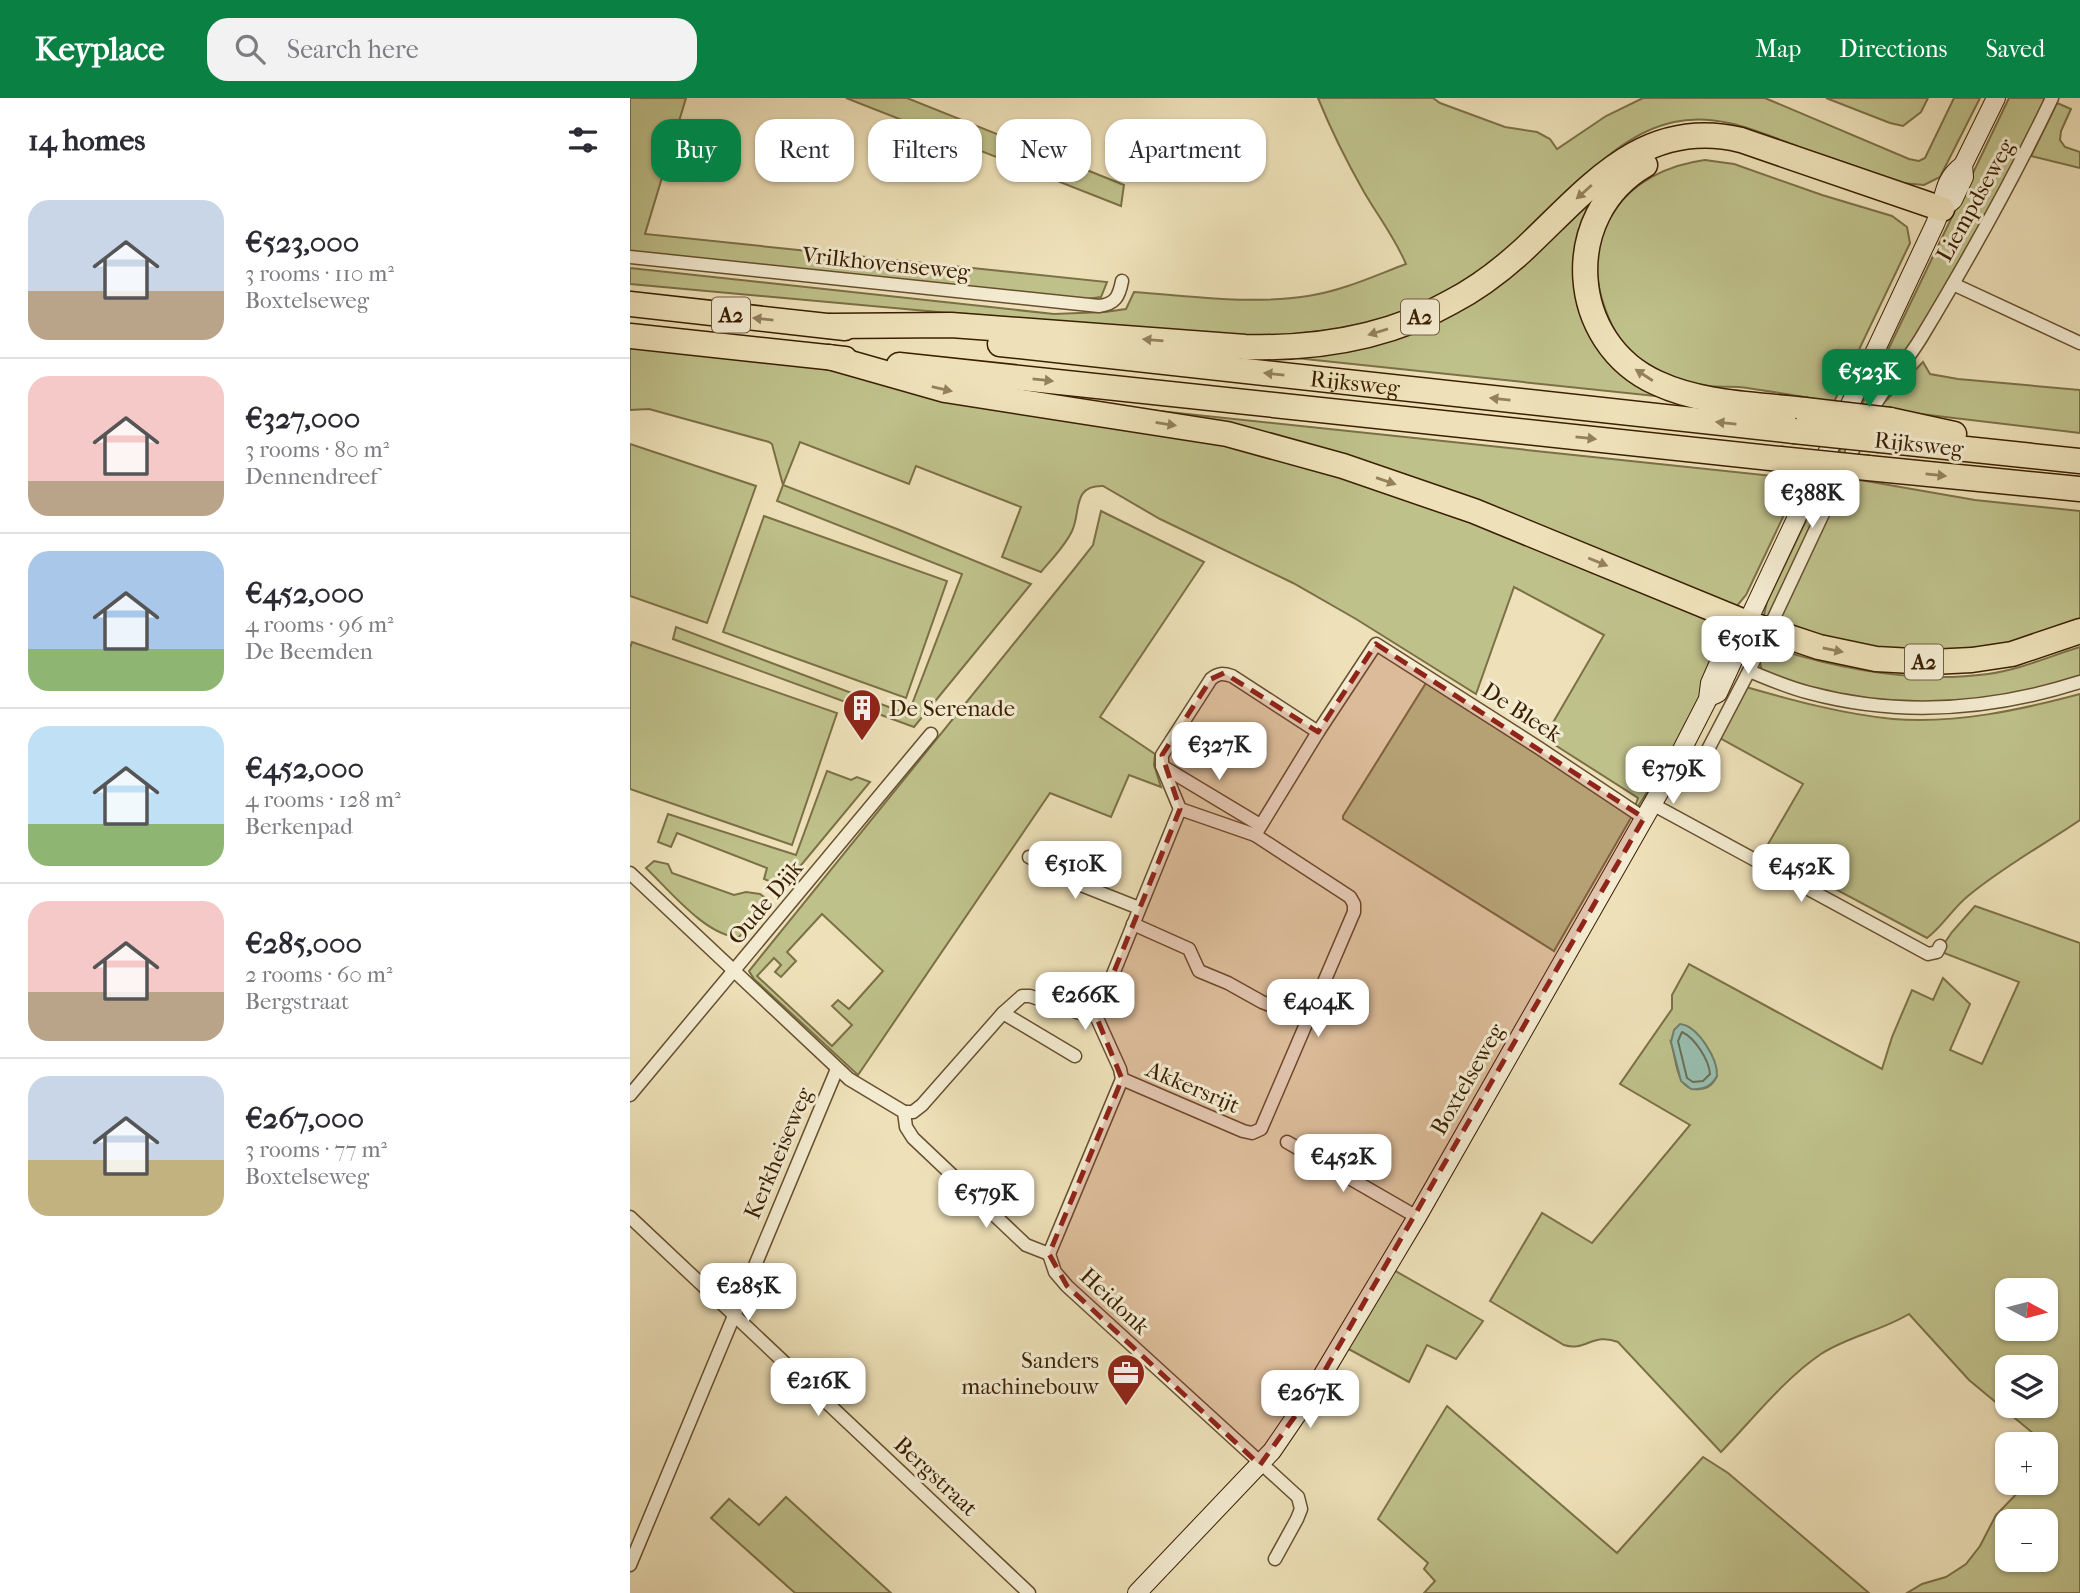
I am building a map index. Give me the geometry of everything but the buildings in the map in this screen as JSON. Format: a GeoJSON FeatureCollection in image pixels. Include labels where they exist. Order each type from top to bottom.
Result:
{"type":"FeatureCollection","features":[{"type":"Feature","properties":{"kind":"highway","name":"A2"},"geometry":{"type":"LineString","coordinates":[[831,326],[951,325],[1245,347],[1285,348],[1349,340],[1405,323],[1451,303],[1519,254],[1588,188],[1624,159],[1658,142],[1689,135],[1716,135],[1741,140],[1938,216]]}},
{"type":"Feature","properties":{"kind":"highway","name":"A2"},"geometry":{"type":"LineString","coordinates":[[1799,420],[1695,396],[1656,383],[1623,361],[1605,339],[1592,315],[1584,277],[1588,241],[1598,213],[1629,176],[1653,161],[1687,150],[1717,149],[1938,216]]}},
{"type":"Feature","properties":{"kind":"highway","name":"Rijksweg"},"geometry":{"type":"LineString","coordinates":[[630,304],[1799,420],[1885,430],[2079,461]]}},
{"type":"Feature","properties":{"kind":"highway","name":"Rijksweg"},"geometry":{"type":"LineString","coordinates":[[630,336],[2080,489]]}},
{"type":"Feature","properties":{"kind":"highway","name":"A2"},"geometry":{"type":"LineString","coordinates":[[829,357],[945,390],[1227,434],[1343,466],[1474,511],[1757,627],[1819,647],[1876,659],[1931,662],[2012,654],[2080,631]]}},
{"type":"Feature","properties":{"kind":"street","name":"Boxtelseweg"},"geometry":{"type":"LineString","coordinates":[[1669,775],[1693,778],[1749,671],[1757,627],[1938,216],[1953,200],[1964,177],[1963,164],[1996,98]]}},
{"type":"Feature","properties":{"kind":"street","name":"Liempdseweg"},"geometry":{"type":"LineString","coordinates":[[1953,284],[2019,166],[2052,98]]}},
{"type":"Feature","properties":{"kind":"street","name":"Vrilkhovenseweg"},"geometry":{"type":"LineString","coordinates":[[630,257],[1099,306],[1117,299],[1122,281]]}},
{"type":"Feature","properties":{"kind":"street","name":"Boxtelseweg"},"geometry":{"type":"LineString","coordinates":[[1137,1593],[1260,1465],[1313,1391],[1417,1217],[1669,775],[1708,699],[1718,693],[1741,643],[1757,627],[1870,413],[1887,384],[1919,342],[1953,284]]}},
{"type":"Feature","properties":{"kind":"street"},"geometry":{"type":"LineString","coordinates":[[1953,284],[2080,342]]}},
{"type":"Feature","properties":{"kind":"street","name":"De Bleek"},"geometry":{"type":"LineString","coordinates":[[1318,732],[1376,644],[1528,740],[1648,811],[1928,954],[1937,952],[1940,946]]}},
{"type":"Feature","properties":{"kind":"street"},"geometry":{"type":"LineString","coordinates":[[1749,671],[1808,693],[1884,707],[1933,709],[2025,697],[2080,682]]}},
{"type":"Feature","properties":{"kind":"street"},"geometry":{"type":"LineString","coordinates":[[904,1112],[906,1127],[913,1138],[1026,1245],[1049,1254],[1122,1079],[1096,1016],[1180,809],[1162,766],[1162,755],[1211,679],[1217,674],[1232,676],[1318,732],[1257,830]]}},
{"type":"Feature","properties":{"kind":"street","name":"Oude Dijk"},"geometry":{"type":"LineString","coordinates":[[630,1096],[931,734]]}},
{"type":"Feature","properties":{"kind":"street"},"geometry":{"type":"LineString","coordinates":[[1162,766],[1257,830]]}},
{"type":"Feature","properties":{"kind":"street"},"geometry":{"type":"LineString","coordinates":[[1180,809],[1257,830]]}},
{"type":"Feature","properties":{"kind":"street","name":"Akkersrijt"},"geometry":{"type":"LineString","coordinates":[[1122,1079],[1214,1120],[1252,1133],[1261,1129],[1354,912],[1354,904],[1350,897],[1257,830]]}},
{"type":"Feature","properties":{"kind":"street"},"geometry":{"type":"LineString","coordinates":[[1029,857],[1081,885],[1139,908]]}},
{"type":"Feature","properties":{"kind":"street"},"geometry":{"type":"LineString","coordinates":[[630,873],[836,1069],[904,1112],[913,1112],[922,1105],[1016,999],[1030,996],[1096,1016]]}},
{"type":"Feature","properties":{"kind":"street"},"geometry":{"type":"LineString","coordinates":[[1133,924],[1189,949],[1199,971],[1262,1002],[1308,1020]]}},
{"type":"Feature","properties":{"kind":"street"},"geometry":{"type":"LineString","coordinates":[[1003,1013],[1075,1056]]}},
{"type":"Feature","properties":{"kind":"street","name":"Kerkheiseweg"},"geometry":{"type":"LineString","coordinates":[[630,1565],[836,1069]]}},
{"type":"Feature","properties":{"kind":"street"},"geometry":{"type":"LineString","coordinates":[[1287,1142],[1417,1217]]}},
{"type":"Feature","properties":{"kind":"street","name":"Bergstraat"},"geometry":{"type":"LineString","coordinates":[[630,1217],[1029,1593]]}},
{"type":"Feature","properties":{"kind":"street","name":"Heidonk"},"geometry":{"type":"LineString","coordinates":[[1049,1254],[1055,1272],[1067,1286],[1298,1497],[1301,1509],[1275,1559]]}},
{"type":"Feature","properties":{"kind":"highlighted area"},"geometry":{"type":"Polygon","coordinates":[[[1376,644],[1644,818],[1313,1391],[1260,1465],[1067,1286],[1049,1254],[1122,1079],[1096,1016],[1180,809],[1162,755],[1211,679],[1224,673],[1318,732],[1376,644]]]}},
{"type":"Feature","properties":{"kind":"green space"},"geometry":{"type":"Polygon","coordinates":[[[630,98],[686,98],[680,119],[651,119],[651,182],[661,182],[645,234],[1107,282],[1101,297],[1087,299],[630,253],[630,98]]]}},
{"type":"Feature","properties":{"kind":"green space"},"geometry":{"type":"Polygon","coordinates":[[[846,98],[907,98],[959,119],[899,119],[846,98]]]}},
{"type":"Feature","properties":{"kind":"green space"},"geometry":{"type":"Polygon","coordinates":[[[1318,98],[1433,98],[1505,127],[1537,132],[1550,139],[1557,149],[1606,116],[1643,98],[1765,98],[1919,161],[1925,158],[1954,98],[1980,98],[1940,177],[1924,185],[1902,183],[1723,122],[1691,120],[1651,129],[1609,155],[1519,240],[1468,279],[1434,298],[1379,319],[1295,334],[1236,339],[630,284],[630,268],[1054,314],[1126,309],[1134,292],[1265,300],[1333,291],[1406,264],[1351,169],[1318,98]]]}},
{"type":"Feature","properties":{"kind":"green space"},"geometry":{"type":"Polygon","coordinates":[[[1826,98],[1928,98],[1921,112],[1903,126],[1826,98]]]}},
{"type":"Feature","properties":{"kind":"green space"},"geometry":{"type":"Polygon","coordinates":[[[2009,98],[2046,98],[1968,249],[1909,346],[1879,389],[1854,434],[1768,620],[1764,615],[1767,602],[2009,98]]]}},
{"type":"Feature","properties":{"kind":"green space"},"geometry":{"type":"Polygon","coordinates":[[[2057,103],[2071,109],[2060,140],[2065,147],[2080,152],[2080,168],[2031,156],[2057,103]]]}},
{"type":"Feature","properties":{"kind":"green space"},"geometry":{"type":"Polygon","coordinates":[[[982,128],[996,134],[996,157],[982,151],[982,128]]]}},
{"type":"Feature","properties":{"kind":"green space"},"geometry":{"type":"Polygon","coordinates":[[[1705,160],[1734,164],[1892,216],[1907,227],[1910,243],[1834,402],[1684,381],[1658,370],[1634,355],[1614,328],[1598,282],[1597,255],[1603,231],[1615,210],[1631,191],[1652,177],[1677,166],[1705,160]]]}},
{"type":"Feature","properties":{"kind":"green space"},"geometry":{"type":"Polygon","coordinates":[[[1091,172],[1105,177],[1105,182],[1124,185],[1121,206],[1060,182],[1091,182],[1091,172]]]}},
{"type":"Feature","properties":{"kind":"green space"},"geometry":{"type":"Polygon","coordinates":[[[1610,177],[1577,279],[1656,389],[1655,396],[1286,357],[1429,318],[1610,177]]]}},
{"type":"Feature","properties":{"kind":"green space"},"geometry":{"type":"Polygon","coordinates":[[[630,346],[875,373],[1139,420],[1369,480],[1716,623],[1722,640],[1703,692],[1668,759],[1554,951],[1343,819],[1343,816],[1426,683],[1632,815],[1638,798],[1544,738],[1604,635],[1514,587],[1476,694],[1293,583],[1160,519],[1103,486],[1086,490],[1082,495],[1069,537],[1041,572],[1002,557],[1021,507],[916,466],[909,484],[800,442],[783,485],[772,444],[769,442],[649,409],[630,410],[630,346]]]}},
{"type":"Feature","properties":{"kind":"green space"},"geometry":{"type":"Polygon","coordinates":[[[1923,362],[1930,374],[1958,379],[2080,390],[2080,433],[1878,409],[1923,362]]]}},
{"type":"Feature","properties":{"kind":"green space"},"geometry":{"type":"Polygon","coordinates":[[[1093,404],[1801,479],[1746,595],[1736,607],[1504,518],[1093,404]]]}},
{"type":"Feature","properties":{"kind":"green space"},"geometry":{"type":"Polygon","coordinates":[[[630,444],[756,486],[707,623],[630,596],[630,444]]]}},
{"type":"Feature","properties":{"kind":"green space"},"geometry":{"type":"Polygon","coordinates":[[[1843,477],[1975,500],[2080,511],[2080,623],[1985,651],[1896,652],[1777,625],[1843,477]]]}},
{"type":"Feature","properties":{"kind":"green space"},"geometry":{"type":"Polygon","coordinates":[[[783,485],[1031,584],[914,727],[673,639],[676,627],[902,712],[909,712],[962,574],[777,501],[783,485]]]}},
{"type":"Feature","properties":{"kind":"green space"},"geometry":{"type":"Polygon","coordinates":[[[1101,511],[1204,562],[1100,717],[1155,754],[1154,765],[1161,787],[1129,775],[1111,817],[1050,793],[858,1075],[754,979],[749,971],[1093,545],[1101,511]],[[822,914],[787,952],[796,961],[781,977],[775,972],[781,965],[774,958],[757,976],[832,1046],[852,1025],[832,1006],[838,1000],[849,1009],[883,971],[822,914]]]}},
{"type":"Feature","properties":{"kind":"green space"},"geometry":{"type":"Polygon","coordinates":[[[764,516],[947,581],[906,698],[723,632],[764,516]]]}},
{"type":"Feature","properties":{"kind":"green space"},"geometry":{"type":"Polygon","coordinates":[[[632,642],[837,713],[792,845],[630,789],[632,642]]]}},
{"type":"Feature","properties":{"kind":"green space"},"geometry":{"type":"Polygon","coordinates":[[[1767,646],[1848,668],[1932,677],[2000,672],[2080,647],[2080,679],[1993,699],[1896,704],[1818,692],[1763,674],[1759,660],[1767,646]]]}},
{"type":"Feature","properties":{"kind":"green space"},"geometry":{"type":"Polygon","coordinates":[[[1746,687],[1837,710],[1874,717],[1917,720],[1964,718],[2080,694],[2080,820],[1981,885],[1927,938],[1764,851],[1803,784],[1720,738],[1746,687]]]}},
{"type":"Feature","properties":{"kind":"green space"},"geometry":{"type":"Polygon","coordinates":[[[827,771],[851,780],[857,777],[870,782],[783,887],[764,879],[767,868],[677,833],[671,847],[658,842],[668,814],[796,855],[827,771]]]}},
{"type":"Feature","properties":{"kind":"green space"},"geometry":{"type":"Polygon","coordinates":[[[654,861],[668,864],[672,873],[734,895],[746,892],[760,894],[771,902],[739,937],[727,935],[689,911],[646,868],[654,861]]]}},
{"type":"Feature","properties":{"kind":"green space"},"geometry":{"type":"Polygon","coordinates":[[[1975,906],[2080,943],[2080,1593],[1907,1593],[1922,1584],[1946,1577],[1966,1564],[1980,1546],[1995,1517],[1995,1572],[2058,1572],[2058,1509],[2002,1509],[2015,1495],[2058,1495],[2058,1432],[2032,1432],[2015,1418],[2058,1418],[2058,1355],[1995,1355],[1995,1402],[1969,1380],[1909,1314],[1843,1343],[1807,1364],[1721,1452],[1618,1342],[1602,1339],[1578,1346],[1564,1345],[1490,1301],[1542,1213],[1592,1243],[1690,1125],[1620,1084],[1672,1009],[1672,995],[1689,964],[1882,1069],[1912,990],[1933,1000],[1943,978],[1970,1004],[1950,1050],[1982,1064],[2019,982],[1939,951],[1975,906]],[[1671,1042],[1678,1073],[1686,1085],[1692,1089],[1700,1089],[1712,1083],[1717,1076],[1671,1042]]]}},
{"type":"Feature","properties":{"kind":"green space"},"geometry":{"type":"Polygon","coordinates":[[[1392,1269],[1483,1321],[1456,1359],[1427,1345],[1409,1382],[1345,1347],[1392,1269]]]}},
{"type":"Feature","properties":{"kind":"green space"},"geometry":{"type":"Polygon","coordinates":[[[1447,1406],[1617,1553],[1703,1457],[1728,1473],[1869,1593],[1424,1593],[1435,1581],[1424,1569],[1428,1563],[1378,1519],[1447,1406]]]}},
{"type":"Feature","properties":{"kind":"green space"},"geometry":{"type":"Polygon","coordinates":[[[786,1497],[891,1593],[795,1593],[711,1518],[729,1499],[759,1525],[786,1497]]]}},
{"type":"Feature","properties":{"kind":"water"},"geometry":{"type":"Polygon","coordinates":[[[1680,1024],[1687,1026],[1700,1037],[1714,1061],[1717,1076],[1706,1087],[1691,1089],[1681,1081],[1671,1042],[1674,1030],[1680,1024]]]}},
{"type":"Feature","properties":{"kind":"place","name":"De Serenade"},"geometry":{"type":"Point","coordinates":[862,742]}},
{"type":"Feature","properties":{"kind":"place","name":"Sanders machinebouw"},"geometry":{"type":"Point","coordinates":[1126,1407]}}]}
